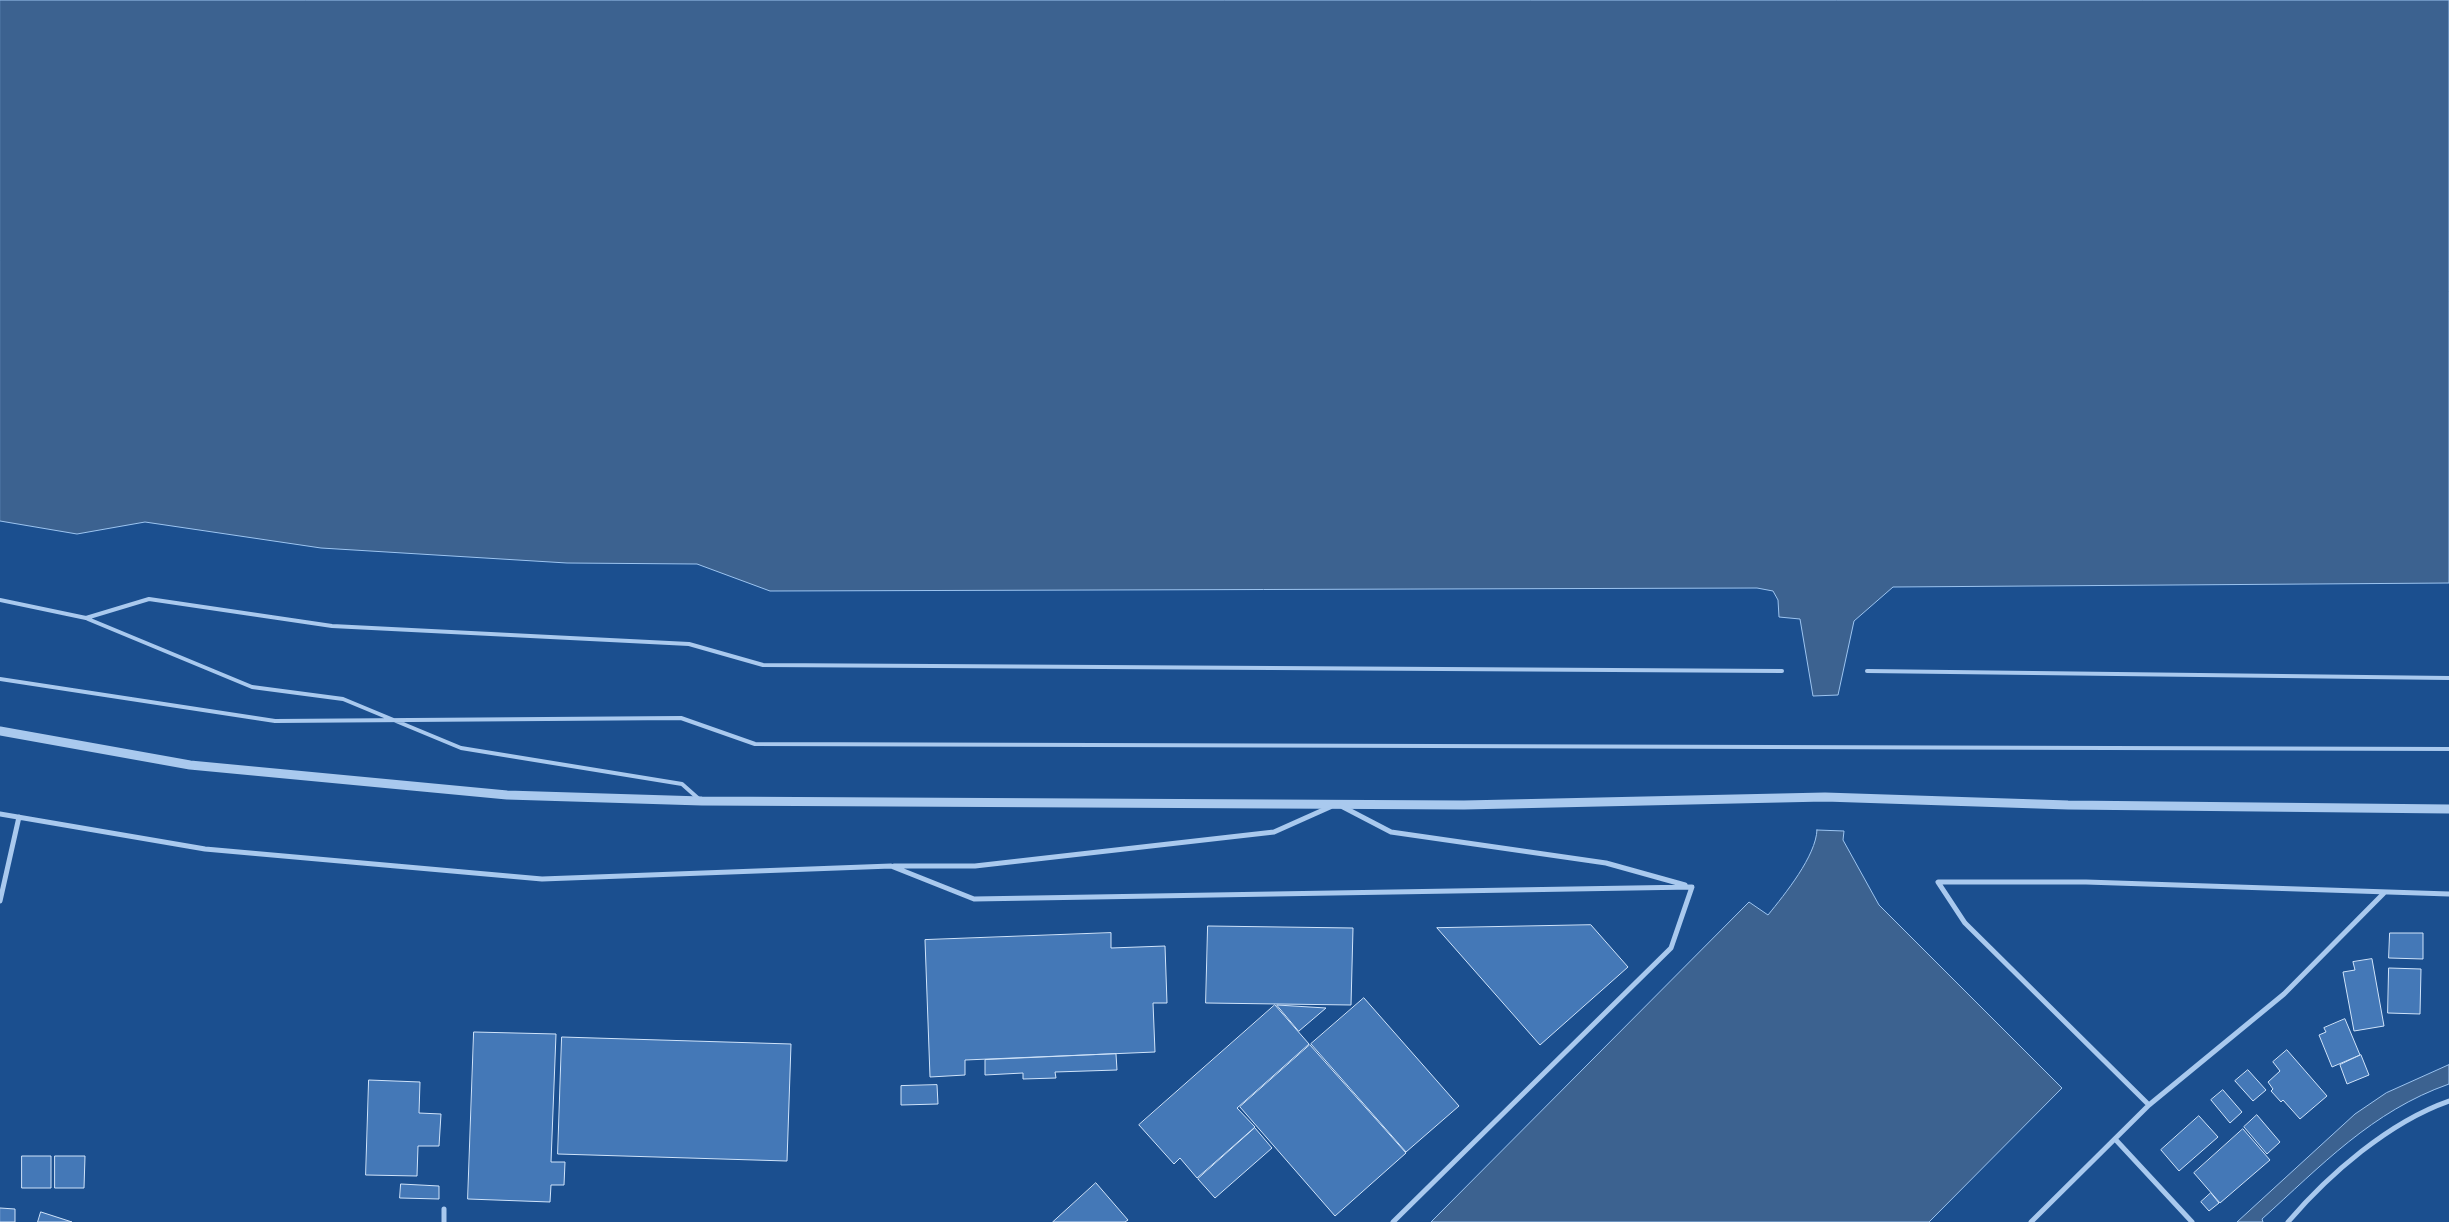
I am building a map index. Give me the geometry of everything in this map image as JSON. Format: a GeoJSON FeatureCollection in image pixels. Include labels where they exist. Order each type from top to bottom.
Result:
{"type":"FeatureCollection","features":[{"type":"Feature","properties":{"kind":"street"},"geometry":{"type":"LineString","coordinates":[[0,731],[190,766],[507,796],[702,801],[1474,805],[1825,797],[2068,805],[2449,810]]}},
{"type":"Feature","properties":{"kind":"street"},"geometry":{"type":"LineString","coordinates":[[0,814],[205,850],[542,879],[891,866],[975,866],[1274,832],[1337,804]]}},
{"type":"Feature","properties":{"kind":"street"},"geometry":{"type":"LineString","coordinates":[[1337,804],[1391,832],[1606,863],[1692,887]]}},
{"type":"Feature","properties":{"kind":"street"},"geometry":{"type":"LineString","coordinates":[[0,901],[18,817]]}},
{"type":"Feature","properties":{"kind":"street"},"geometry":{"type":"LineString","coordinates":[[891,866],[974,899],[1692,887]]}},
{"type":"Feature","properties":{"kind":"street"},"geometry":{"type":"LineString","coordinates":[[2149,1105],[1965,922],[1938,882],[2086,882],[2449,894]]}},
{"type":"Feature","properties":{"kind":"street"},"geometry":{"type":"LineString","coordinates":[[1393,1222],[1671,948],[1692,887]]}},
{"type":"Feature","properties":{"kind":"street"},"geometry":{"type":"LineString","coordinates":[[2031,1222],[2149,1105],[2284,994],[2384,893]]}},
{"type":"Feature","properties":{"kind":"street"},"geometry":{"type":"LineString","coordinates":[[2288,1222],[2301,1206],[2380,1136],[2408,1118],[2449,1101]]}},
{"type":"Feature","properties":{"kind":"street"},"geometry":{"type":"LineString","coordinates":[[2115,1140],[2192,1222]]}},
{"type":"Feature","properties":{"kind":"street"},"geometry":{"type":"LineString","coordinates":[[444,1209],[444,1222]]}},
{"type":"Feature","properties":{"kind":"lane"},"geometry":{"type":"LineString","coordinates":[[86,618],[149,599],[332,626],[689,644],[763,665],[1782,671]]}},
{"type":"Feature","properties":{"kind":"lane"},"geometry":{"type":"LineString","coordinates":[[0,600],[86,618],[252,686],[343,700],[461,748],[682,784],[702,801]]}},
{"type":"Feature","properties":{"kind":"lane"},"geometry":{"type":"LineString","coordinates":[[1867,672],[2449,678]]}},
{"type":"Feature","properties":{"kind":"lane"},"geometry":{"type":"LineString","coordinates":[[0,679],[275,721],[680,718],[756,744],[2449,749]]}},
{"type":"Feature","properties":{"kind":"water"},"geometry":{"type":"Polygon","coordinates":[[[0,0],[2449,0],[2449,583],[1893,587],[1854,621],[1838,695],[1813,696],[1800,619],[1779,617],[1778,600],[1773,591],[1757,588],[770,591],[697,564],[567,563],[321,548],[145,522],[77,534],[0,521],[0,0]]]}},
{"type":"Feature","properties":{"kind":"water"},"geometry":{"type":"Polygon","coordinates":[[[1817,830],[1844,831],[1843,840],[1879,905],[2062,1088],[1929,1222],[1431,1222],[1749,902],[1768,915],[1806,863],[1817,830]]]}},
{"type":"Feature","properties":{"kind":"water"},"geometry":{"type":"Polygon","coordinates":[[[2449,1065],[2449,1084],[2421,1095],[2396,1109],[2349,1142],[2262,1219],[2263,1222],[2237,1222],[2355,1114],[2386,1093],[2449,1065]]]}},
{"type":"Feature","properties":{"kind":"building"},"geometry":{"type":"Polygon","coordinates":[[[1591,925],[1628,967],[1540,1045],[1437,928],[1591,925]]]}},
{"type":"Feature","properties":{"kind":"building"},"geometry":{"type":"Polygon","coordinates":[[[1208,926],[1353,928],[1351,1005],[1206,1003],[1208,926]]]}},
{"type":"Feature","properties":{"kind":"building"},"geometry":{"type":"Polygon","coordinates":[[[1111,933],[1111,948],[1165,946],[1167,1003],[1153,1003],[1155,1052],[965,1060],[965,1075],[930,1077],[925,940],[1111,933]]]}},
{"type":"Feature","properties":{"kind":"building"},"geometry":{"type":"Polygon","coordinates":[[[2390,933],[2423,933],[2423,959],[2389,958],[2390,933]]]}},
{"type":"Feature","properties":{"kind":"building"},"geometry":{"type":"Polygon","coordinates":[[[2372,959],[2384,1026],[2354,1031],[2343,972],[2355,970],[2353,962],[2372,959]]]}},
{"type":"Feature","properties":{"kind":"building"},"geometry":{"type":"Polygon","coordinates":[[[2389,968],[2421,969],[2420,1014],[2388,1013],[2389,968]]]}},
{"type":"Feature","properties":{"kind":"building"},"geometry":{"type":"Polygon","coordinates":[[[1364,998],[1459,1106],[1406,1152],[1311,1044],[1364,998]]]}},
{"type":"Feature","properties":{"kind":"building"},"geometry":{"type":"Polygon","coordinates":[[[1275,1005],[1309,1044],[1237,1108],[1255,1127],[1197,1178],[1180,1158],[1174,1164],[1139,1125],[1275,1005]]]}},
{"type":"Feature","properties":{"kind":"building"},"geometry":{"type":"Polygon","coordinates":[[[1277,1005],[1326,1008],[1299,1031],[1277,1005]]]}},
{"type":"Feature","properties":{"kind":"building"},"geometry":{"type":"Polygon","coordinates":[[[2345,1019],[2360,1055],[2332,1067],[2319,1035],[2326,1032],[2324,1028],[2345,1019]]]}},
{"type":"Feature","properties":{"kind":"building"},"geometry":{"type":"Polygon","coordinates":[[[474,1032],[556,1034],[551,1162],[565,1162],[564,1185],[551,1185],[550,1202],[468,1199],[474,1032]]]}},
{"type":"Feature","properties":{"kind":"building"},"geometry":{"type":"Polygon","coordinates":[[[562,1037],[791,1044],[787,1161],[558,1154],[562,1037]]]}},
{"type":"Feature","properties":{"kind":"building"},"geometry":{"type":"Polygon","coordinates":[[[1310,1045],[1406,1153],[1335,1216],[1240,1107],[1310,1045]]]}},
{"type":"Feature","properties":{"kind":"building"},"geometry":{"type":"Polygon","coordinates":[[[2287,1050],[2327,1096],[2300,1119],[2283,1100],[2281,1102],[2271,1091],[2273,1089],[2268,1082],[2280,1071],[2273,1062],[2287,1050]]]}},
{"type":"Feature","properties":{"kind":"building"},"geometry":{"type":"Polygon","coordinates":[[[1116,1054],[1117,1070],[1055,1072],[1056,1078],[1023,1079],[1023,1073],[985,1075],[985,1060],[1116,1054]]]}},
{"type":"Feature","properties":{"kind":"building"},"geometry":{"type":"Polygon","coordinates":[[[2361,1055],[2369,1075],[2347,1084],[2340,1065],[2361,1055]]]}},
{"type":"Feature","properties":{"kind":"building"},"geometry":{"type":"Polygon","coordinates":[[[2248,1070],[2266,1090],[2253,1101],[2235,1081],[2248,1070]]]}},
{"type":"Feature","properties":{"kind":"building"},"geometry":{"type":"Polygon","coordinates":[[[369,1080],[420,1082],[419,1113],[441,1114],[439,1146],[418,1146],[417,1176],[366,1175],[369,1080]]]}},
{"type":"Feature","properties":{"kind":"building"},"geometry":{"type":"Polygon","coordinates":[[[937,1085],[938,1104],[901,1105],[901,1086],[937,1085]]]}},
{"type":"Feature","properties":{"kind":"building"},"geometry":{"type":"Polygon","coordinates":[[[2223,1090],[2242,1112],[2230,1123],[2211,1100],[2223,1090]]]}},
{"type":"Feature","properties":{"kind":"building"},"geometry":{"type":"Polygon","coordinates":[[[2257,1115],[2280,1142],[2267,1154],[2244,1127],[2257,1115]]]}},
{"type":"Feature","properties":{"kind":"building"},"geometry":{"type":"Polygon","coordinates":[[[2199,1116],[2218,1137],[2179,1171],[2161,1150],[2199,1116]]]}},
{"type":"Feature","properties":{"kind":"building"},"geometry":{"type":"Polygon","coordinates":[[[1255,1128],[1272,1148],[1215,1198],[1198,1179],[1255,1128]]]}},
{"type":"Feature","properties":{"kind":"building"},"geometry":{"type":"Polygon","coordinates":[[[2243,1129],[2270,1160],[2220,1203],[2194,1173],[2243,1129]]]}},
{"type":"Feature","properties":{"kind":"building"},"geometry":{"type":"Polygon","coordinates":[[[22,1156],[51,1156],[51,1188],[22,1188],[22,1156]]]}},
{"type":"Feature","properties":{"kind":"building"},"geometry":{"type":"Polygon","coordinates":[[[55,1156],[85,1156],[84,1188],[55,1188],[55,1156]]]}},
{"type":"Feature","properties":{"kind":"building"},"geometry":{"type":"Polygon","coordinates":[[[1096,1183],[1128,1220],[1125,1222],[1053,1222],[1096,1183]]]}},
{"type":"Feature","properties":{"kind":"building"},"geometry":{"type":"Polygon","coordinates":[[[401,1184],[439,1186],[439,1199],[400,1198],[401,1184]]]}},
{"type":"Feature","properties":{"kind":"building"},"geometry":{"type":"Polygon","coordinates":[[[2211,1193],[2219,1203],[2209,1211],[2201,1202],[2211,1193]]]}},
{"type":"Feature","properties":{"kind":"building"},"geometry":{"type":"Polygon","coordinates":[[[0,1208],[15,1209],[15,1222],[0,1222],[0,1208]]]}},
{"type":"Feature","properties":{"kind":"building"},"geometry":{"type":"Polygon","coordinates":[[[41,1212],[72,1222],[38,1222],[41,1212]]]}}]}
